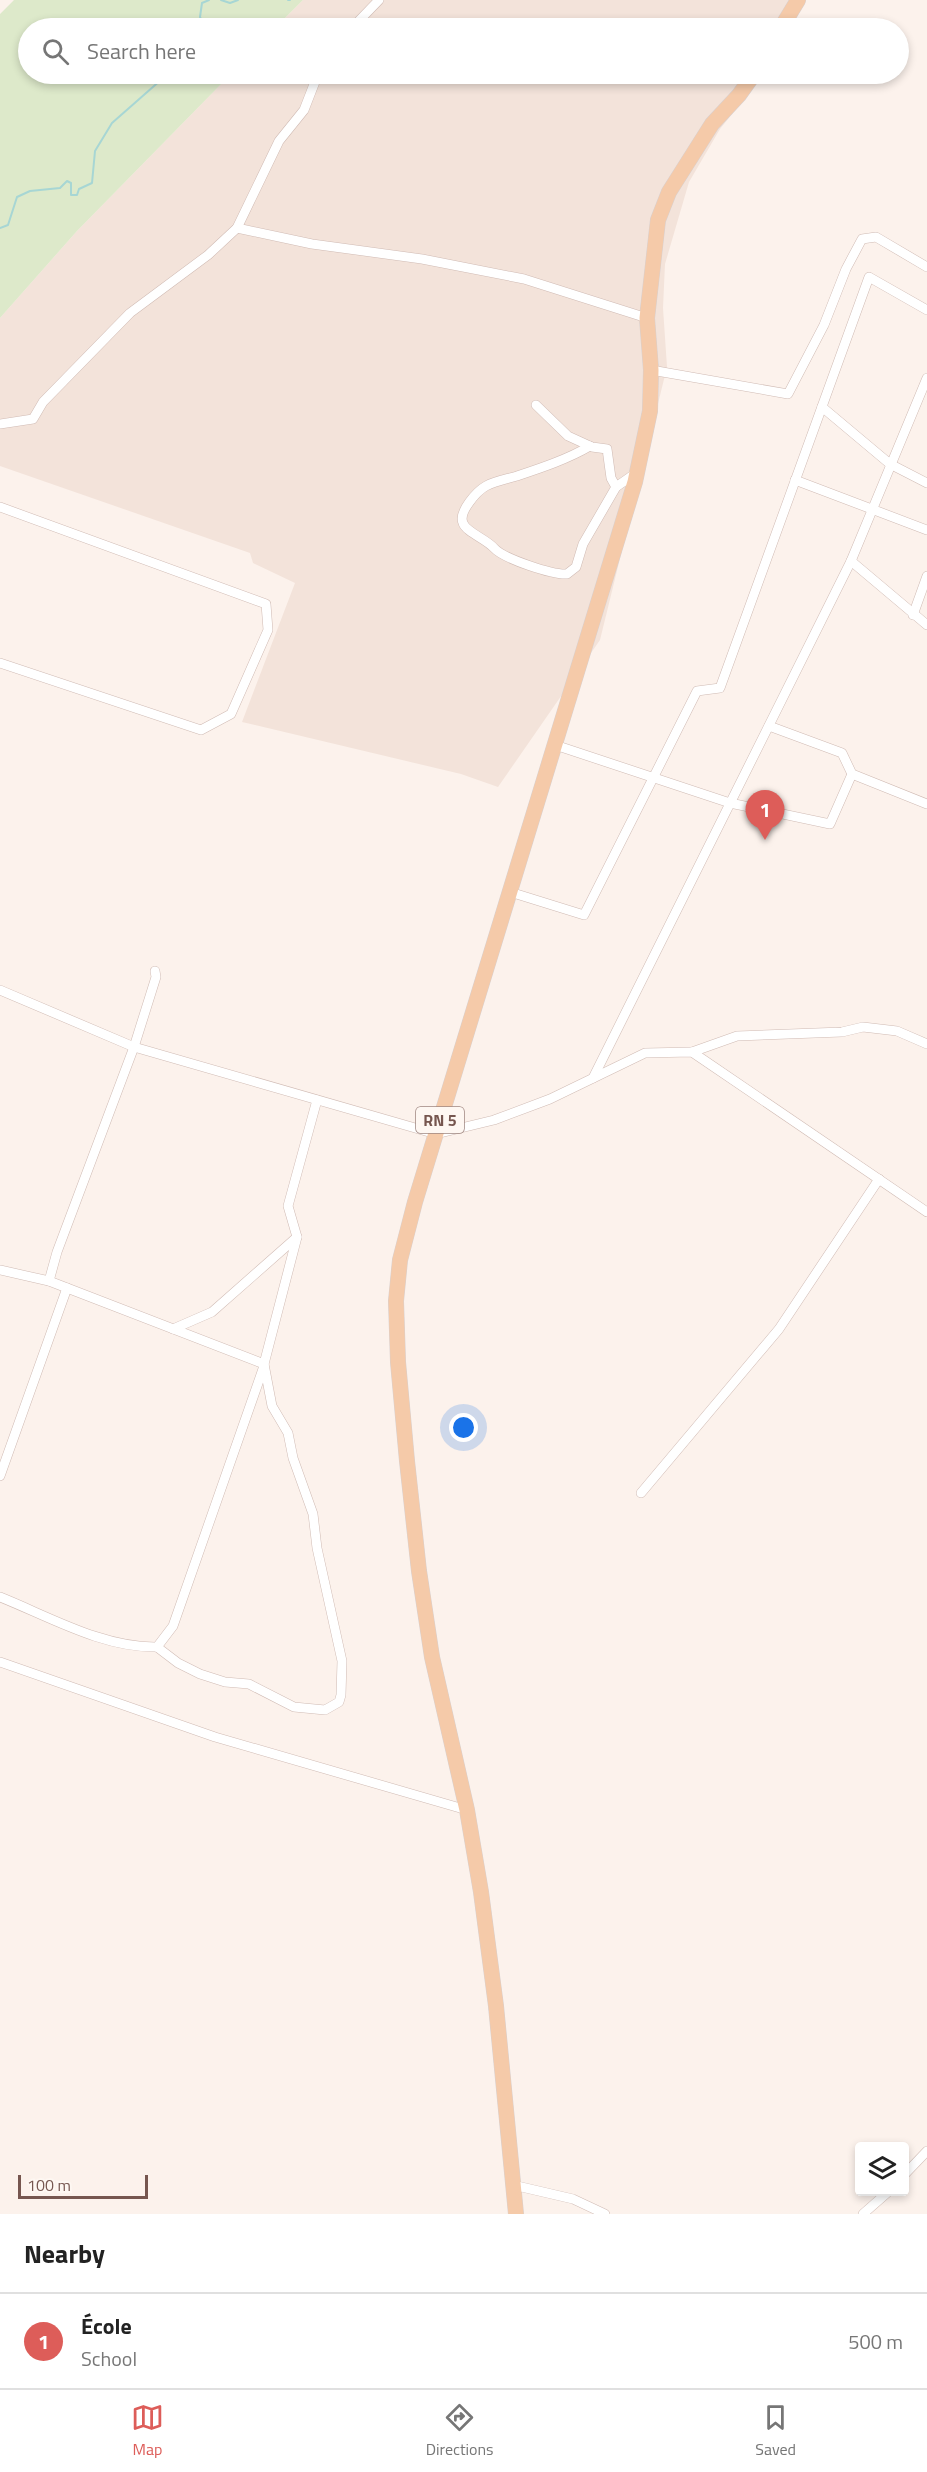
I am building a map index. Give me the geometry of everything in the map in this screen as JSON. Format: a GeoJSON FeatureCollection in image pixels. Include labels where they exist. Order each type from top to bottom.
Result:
{"type":"FeatureCollection","features":[{"type":"Feature","properties":{"kind":"main road"},"geometry":{"type":"LineString","coordinates":[[787,18],[798,0]]}},
{"type":"Feature","properties":{"kind":"main road","name":"RN 5"},"geometry":{"type":"LineString","coordinates":[[516,2214],[492,1975],[467,1810],[424,1610],[398,1362],[396,1301],[400,1260],[436,1134],[638,472],[649,421],[651,370],[647,318],[655,233],[663,204],[712,124],[747,84]]}},
{"type":"Feature","properties":{"kind":"street"},"geometry":{"type":"LineString","coordinates":[[362,18],[379,0]]}},
{"type":"Feature","properties":{"kind":"street"},"geometry":{"type":"LineString","coordinates":[[0,424],[33,419],[43,402],[130,313],[208,255],[237,228],[279,141],[304,111],[314,84]]}},
{"type":"Feature","properties":{"kind":"street"},"geometry":{"type":"LineString","coordinates":[[237,228],[312,244],[413,257],[524,279],[647,318]]}},
{"type":"Feature","properties":{"kind":"street"},"geometry":{"type":"LineString","coordinates":[[651,370],[788,394],[824,325],[846,269],[862,239],[876,237],[927,267]]}},
{"type":"Feature","properties":{"kind":"street"},"geometry":{"type":"LineString","coordinates":[[510,892],[584,915],[697,691],[720,688],[869,277],[927,310]]}},
{"type":"Feature","properties":{"kind":"street"},"geometry":{"type":"LineString","coordinates":[[593,1078],[851,561],[927,378]]}},
{"type":"Feature","properties":{"kind":"street"},"geometry":{"type":"LineString","coordinates":[[536,405],[568,436],[590,446],[607,449],[611,478],[616,487]]}},
{"type":"Feature","properties":{"kind":"street"},"geometry":{"type":"LineString","coordinates":[[822,407],[890,464],[927,483]]}},
{"type":"Feature","properties":{"kind":"street"},"geometry":{"type":"LineString","coordinates":[[590,446],[545,466],[487,486],[474,496],[462,515],[463,525],[489,541],[495,549],[509,556],[550,573],[567,574],[576,567],[583,544],[616,487],[638,472]]}},
{"type":"Feature","properties":{"kind":"street"},"geometry":{"type":"LineString","coordinates":[[795,480],[927,531]]}},
{"type":"Feature","properties":{"kind":"street"},"geometry":{"type":"LineString","coordinates":[[0,507],[266,604],[268,630],[231,714],[201,730],[0,663]]}},
{"type":"Feature","properties":{"kind":"street"},"geometry":{"type":"LineString","coordinates":[[851,561],[927,625]]}},
{"type":"Feature","properties":{"kind":"street"},"geometry":{"type":"LineString","coordinates":[[913,615],[927,576]]}},
{"type":"Feature","properties":{"kind":"street"},"geometry":{"type":"LineString","coordinates":[[769,726],[842,753],[852,774],[927,804]]}},
{"type":"Feature","properties":{"kind":"street"},"geometry":{"type":"LineString","coordinates":[[555,745],[730,803],[830,824],[852,774]]}},
{"type":"Feature","properties":{"kind":"street"},"geometry":{"type":"LineString","coordinates":[[49,1281],[57,1252],[134,1047],[156,977],[155,971]]}},
{"type":"Feature","properties":{"kind":"street"},"geometry":{"type":"LineString","coordinates":[[0,990],[134,1047],[436,1134],[495,1120],[550,1099],[645,1053],[692,1052],[737,1036],[842,1032],[863,1027],[897,1031],[927,1044]]}},
{"type":"Feature","properties":{"kind":"street"},"geometry":{"type":"LineString","coordinates":[[692,1052],[927,1212]]}},
{"type":"Feature","properties":{"kind":"street"},"geometry":{"type":"LineString","coordinates":[[157,1647],[173,1626],[264,1364],[297,1237],[288,1206],[317,1100]]}},
{"type":"Feature","properties":{"kind":"street"},"geometry":{"type":"LineString","coordinates":[[641,1493],[779,1329],[879,1179]]}},
{"type":"Feature","properties":{"kind":"street"},"geometry":{"type":"LineString","coordinates":[[172,1329],[212,1312],[297,1237]]}},
{"type":"Feature","properties":{"kind":"street"},"geometry":{"type":"LineString","coordinates":[[0,1270],[49,1281],[264,1364]]}},
{"type":"Feature","properties":{"kind":"street"},"geometry":{"type":"LineString","coordinates":[[0,1476],[67,1288]]}},
{"type":"Feature","properties":{"kind":"street"},"geometry":{"type":"LineString","coordinates":[[0,1597],[98,1637],[135,1647],[157,1647],[178,1663],[200,1674],[225,1682],[249,1684],[294,1707],[325,1710],[339,1702],[342,1661],[317,1548],[313,1514],[293,1458],[288,1433],[272,1406],[264,1364]]}},
{"type":"Feature","properties":{"kind":"street"},"geometry":{"type":"LineString","coordinates":[[0,1662],[215,1737],[467,1810]]}},
{"type":"Feature","properties":{"kind":"street"},"geometry":{"type":"LineString","coordinates":[[909,2170],[927,2151]]}},
{"type":"Feature","properties":{"kind":"street"},"geometry":{"type":"LineString","coordinates":[[513,2185],[573,2199],[605,2214]]}},
{"type":"Feature","properties":{"kind":"street"},"geometry":{"type":"LineString","coordinates":[[863,2214],[883,2196]]}},
{"type":"Feature","properties":{"kind":"shaded area"},"geometry":{"type":"Polygon","coordinates":[[[303,0],[797,0],[789,18],[285,18],[303,0]]]}},
{"type":"Feature","properties":{"kind":"shaded area"},"geometry":{"type":"Polygon","coordinates":[[[221,84],[756,84],[720,129],[689,182],[665,264],[663,308],[667,367],[600,640],[498,787],[461,774],[242,722],[295,583],[253,563],[250,553],[0,466],[0,318],[77,231],[221,84]]]}},
{"type":"Feature","properties":{"kind":"green space"},"geometry":{"type":"Polygon","coordinates":[[[14,0],[303,0],[285,18],[18,18],[18,84],[221,84],[77,231],[0,318],[0,14],[14,0]]]}},
{"type":"Feature","properties":{"kind":"waterway"},"geometry":{"type":"LineString","coordinates":[[200,18],[202,3],[209,0]]}},
{"type":"Feature","properties":{"kind":"waterway"},"geometry":{"type":"LineString","coordinates":[[221,0],[230,3],[238,0]]}},
{"type":"Feature","properties":{"kind":"waterway"},"geometry":{"type":"LineString","coordinates":[[0,228],[8,225],[17,197],[30,191],[60,188],[67,181],[71,183],[71,195],[77,195],[79,189],[92,183],[95,151],[112,123],[156,84]]}},
{"type":"Feature","properties":{"kind":"place","name":"École"},"geometry":{"type":"Point","coordinates":[765,840]}}]}
